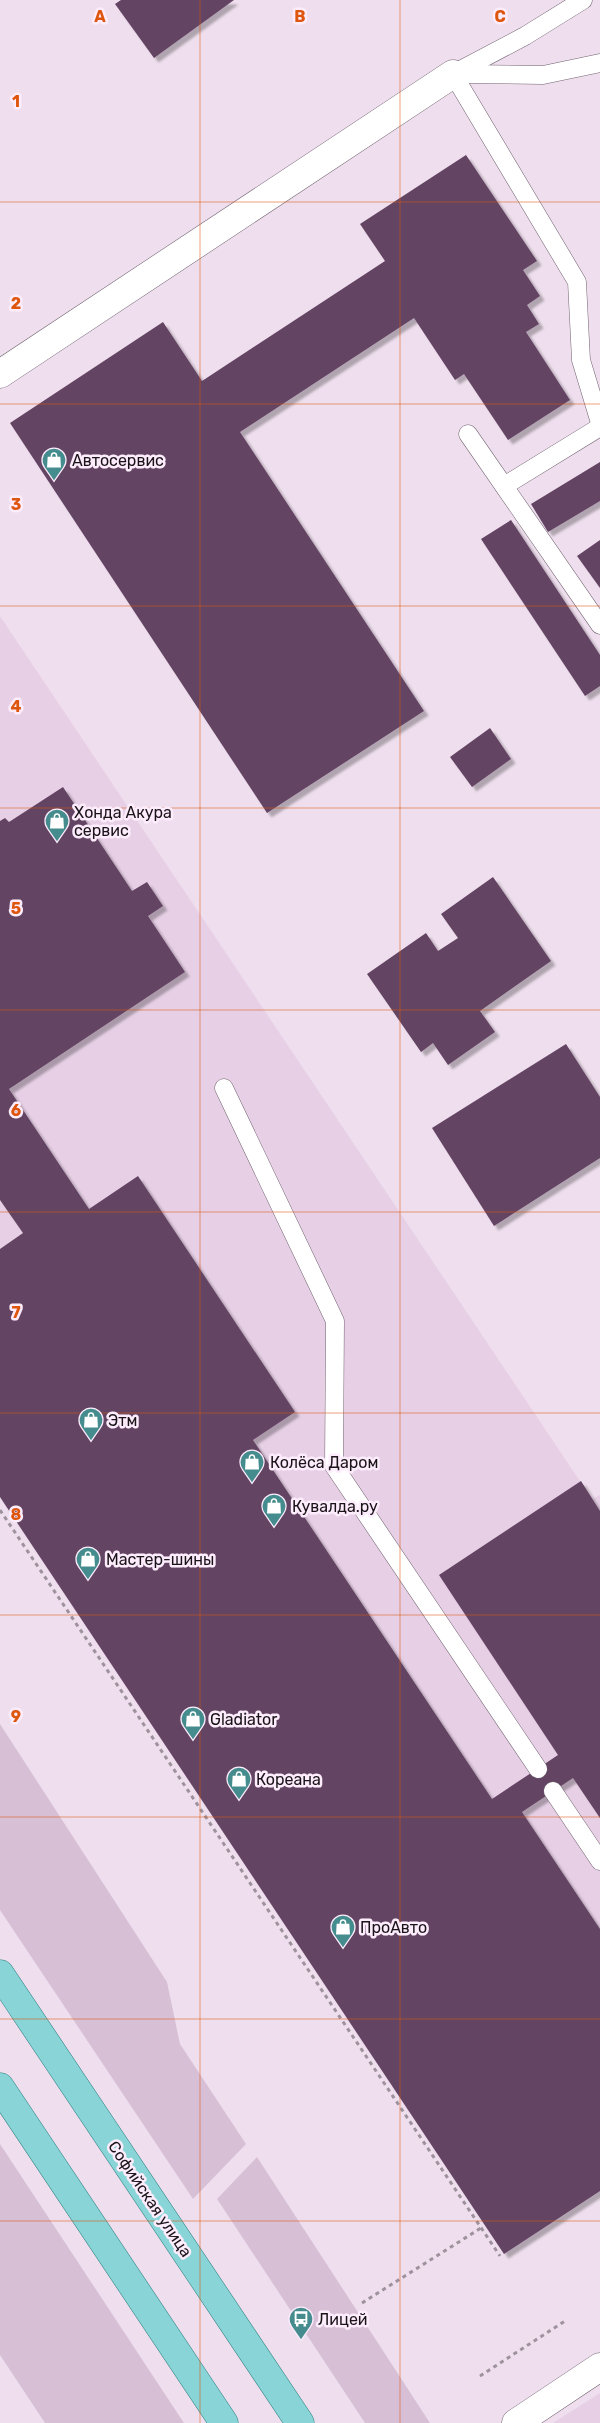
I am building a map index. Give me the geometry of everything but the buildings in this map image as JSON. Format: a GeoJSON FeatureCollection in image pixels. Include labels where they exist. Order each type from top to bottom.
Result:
{"type":"FeatureCollection","features":[{"type":"Feature","properties":{"kind":"main road","name":"Софийская улица"},"geometry":{"type":"LineString","coordinates":[[0,1974],[300,2423]]}},
{"type":"Feature","properties":{"kind":"main road"},"geometry":{"type":"LineString","coordinates":[[0,2087],[224,2423]]}},
{"type":"Feature","properties":{"kind":"street"},"geometry":{"type":"LineString","coordinates":[[0,374],[454,74]]}},
{"type":"Feature","properties":{"kind":"street"},"geometry":{"type":"LineString","coordinates":[[516,2423],[600,2367]]}},
{"type":"Feature","properties":{"kind":"lane"},"geometry":{"type":"LineString","coordinates":[[454,74],[525,36],[583,0]]}},
{"type":"Feature","properties":{"kind":"lane"},"geometry":{"type":"LineString","coordinates":[[454,74],[543,75],[600,63]]}},
{"type":"Feature","properties":{"kind":"lane"},"geometry":{"type":"LineString","coordinates":[[454,74],[577,282],[581,360],[600,423]]}},
{"type":"Feature","properties":{"kind":"lane"},"geometry":{"type":"LineString","coordinates":[[504,486],[600,427]]}},
{"type":"Feature","properties":{"kind":"lane"},"geometry":{"type":"LineString","coordinates":[[468,434],[600,625]]}},
{"type":"Feature","properties":{"kind":"lane"},"geometry":{"type":"LineString","coordinates":[[224,1088],[335,1321],[334,1466],[538,1769]]}},
{"type":"Feature","properties":{"kind":"lane"},"geometry":{"type":"LineString","coordinates":[[553,1791],[600,1861]]}},
{"type":"Feature","properties":{"kind":"path"},"geometry":{"type":"LineString","coordinates":[[0,1510],[500,2256]]}},
{"type":"Feature","properties":{"kind":"path"},"geometry":{"type":"LineString","coordinates":[[362,2303],[481,2228]]}},
{"type":"Feature","properties":{"kind":"path"},"geometry":{"type":"LineString","coordinates":[[480,2376],[565,2321]]}},
{"type":"Feature","properties":{"kind":"shaded area"},"geometry":{"type":"Polygon","coordinates":[[[0,616],[592,1499],[600,1495],[600,2191],[504,2254],[0,1497],[0,616]]]}},
{"type":"Feature","properties":{"kind":"shaded area"},"geometry":{"type":"Polygon","coordinates":[[[0,1724],[167,1982],[180,2044],[246,2144],[193,2199],[0,1910],[0,1724]]]}},
{"type":"Feature","properties":{"kind":"shaded area"},"geometry":{"type":"Polygon","coordinates":[[[0,2144],[184,2423],[45,2423],[0,2355],[0,2144]]]}},
{"type":"Feature","properties":{"kind":"shaded area"},"geometry":{"type":"Polygon","coordinates":[[[257,2157],[430,2423],[365,2423],[217,2199],[257,2157]]]}},
{"type":"Feature","properties":{"kind":"shaded area"},"geometry":{"type":"Polygon","coordinates":[[[600,2393],[600,2423],[553,2423],[600,2393]]]}},
{"type":"Feature","properties":{"kind":"place","name":"Автосервис"},"geometry":{"type":"Point","coordinates":[54,481]}},
{"type":"Feature","properties":{"kind":"place","name":"Хонда Акура сервис"},"geometry":{"type":"Point","coordinates":[57,842]}},
{"type":"Feature","properties":{"kind":"place","name":"Этм"},"geometry":{"type":"Point","coordinates":[91,1441]}},
{"type":"Feature","properties":{"kind":"place","name":"Колёса Даром"},"geometry":{"type":"Point","coordinates":[252,1483]}},
{"type":"Feature","properties":{"kind":"place","name":"Кувалда.ру"},"geometry":{"type":"Point","coordinates":[274,1527]}},
{"type":"Feature","properties":{"kind":"place","name":"Мастер-шины"},"geometry":{"type":"Point","coordinates":[88,1580]}},
{"type":"Feature","properties":{"kind":"place","name":"Gladiator"},"geometry":{"type":"Point","coordinates":[193,1740]}},
{"type":"Feature","properties":{"kind":"place","name":"Кореана"},"geometry":{"type":"Point","coordinates":[239,1800]}},
{"type":"Feature","properties":{"kind":"place","name":"ПроАвто"},"geometry":{"type":"Point","coordinates":[343,1948]}},
{"type":"Feature","properties":{"kind":"place","name":"Лицей"},"geometry":{"type":"Point","coordinates":[301,2340]}}]}
